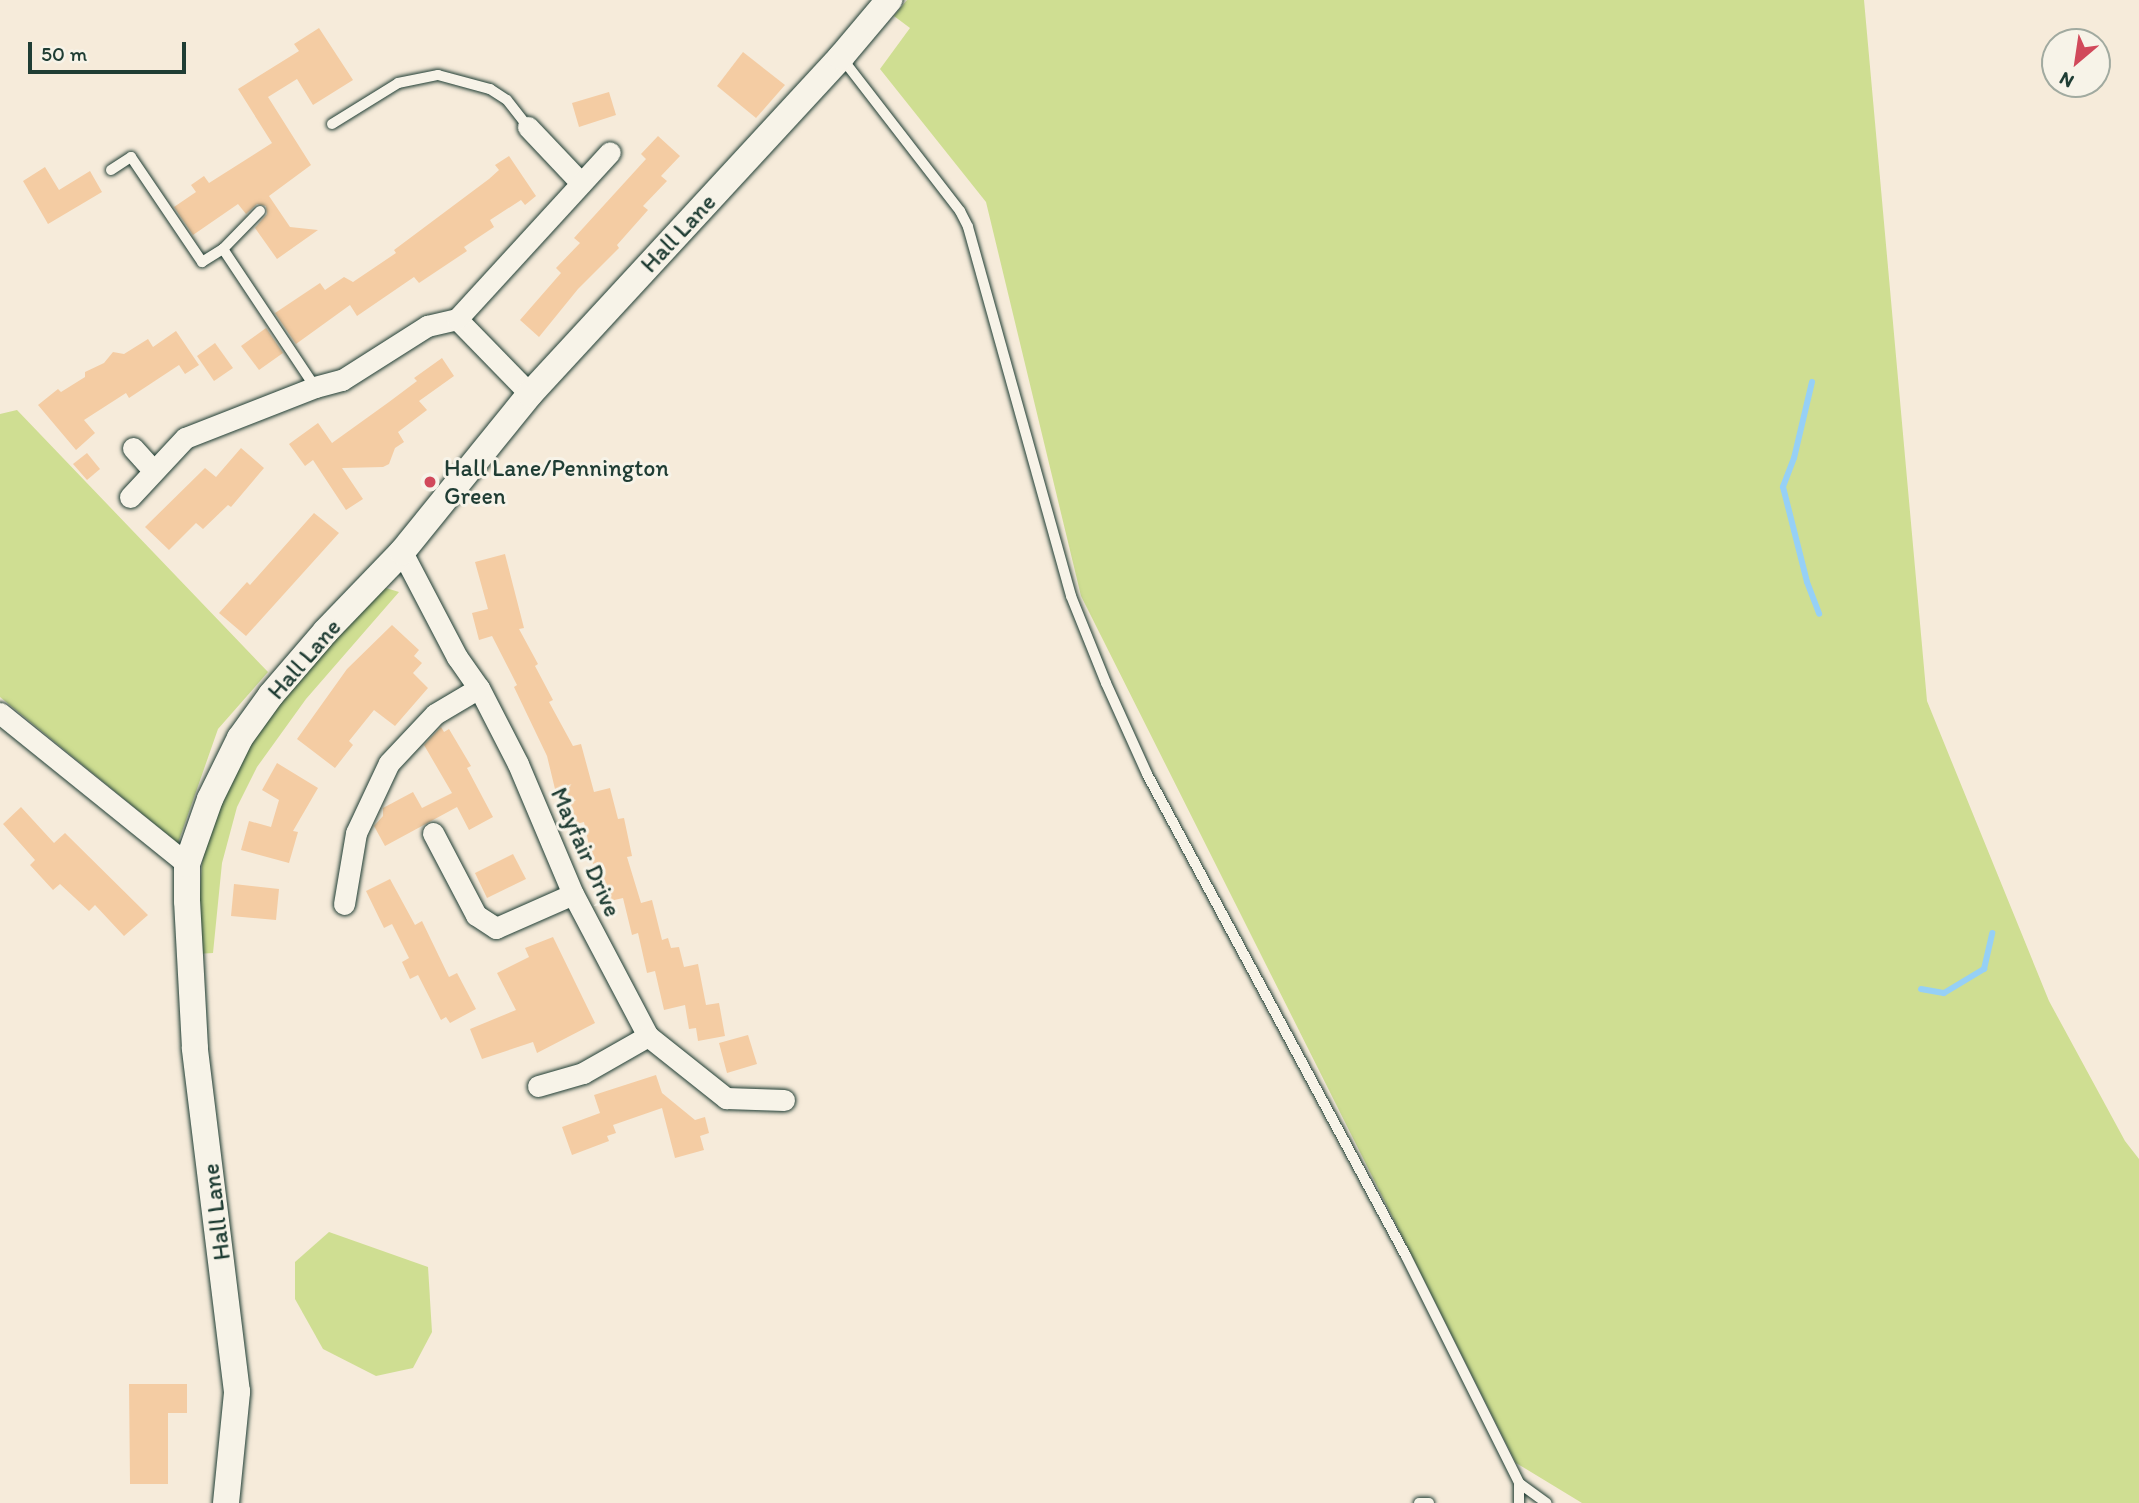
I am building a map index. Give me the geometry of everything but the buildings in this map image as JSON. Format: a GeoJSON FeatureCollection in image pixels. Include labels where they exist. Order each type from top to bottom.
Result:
{"type":"FeatureCollection","features":[{"type":"Feature","properties":{"kind":"street","name":"Hall Lane"},"geometry":{"type":"LineString","coordinates":[[226,1503],[237,1392],[195,1048],[187,864],[210,799],[240,738],[271,695],[326,631],[402,552],[530,394],[841,57],[889,0]]}},
{"type":"Feature","properties":{"kind":"street"},"geometry":{"type":"LineString","coordinates":[[528,127],[581,183]]}},
{"type":"Feature","properties":{"kind":"street"},"geometry":{"type":"LineString","coordinates":[[130,497],[185,438],[315,387],[342,380],[427,326],[457,319],[610,152]]}},
{"type":"Feature","properties":{"kind":"street"},"geometry":{"type":"LineString","coordinates":[[457,319],[530,394]]}},
{"type":"Feature","properties":{"kind":"street"},"geometry":{"type":"LineString","coordinates":[[133,448],[154,471]]}},
{"type":"Feature","properties":{"kind":"street","name":"Mayfair Drive"},"geometry":{"type":"LineString","coordinates":[[402,552],[457,657],[479,688],[518,764],[573,894],[648,1036],[726,1098],[784,1100]]}},
{"type":"Feature","properties":{"kind":"street"},"geometry":{"type":"LineString","coordinates":[[344,904],[356,832],[389,763],[435,714],[479,688]]}},
{"type":"Feature","properties":{"kind":"street"},"geometry":{"type":"LineString","coordinates":[[0,713],[187,864]]}},
{"type":"Feature","properties":{"kind":"street"},"geometry":{"type":"LineString","coordinates":[[433,833],[475,915],[496,928],[573,894]]}},
{"type":"Feature","properties":{"kind":"street"},"geometry":{"type":"LineString","coordinates":[[538,1086],[583,1073],[648,1036]]}},
{"type":"Feature","properties":{"kind":"lane"},"geometry":{"type":"LineString","coordinates":[[841,57],[960,211],[968,227],[1071,596],[1106,683],[1147,774],[1406,1256],[1519,1483],[1519,1503]]}},
{"type":"Feature","properties":{"kind":"lane"},"geometry":{"type":"LineString","coordinates":[[332,124],[398,83],[438,75],[490,89],[507,100],[528,127]]}},
{"type":"Feature","properties":{"kind":"lane"},"geometry":{"type":"LineString","coordinates":[[111,170],[131,157],[202,262],[223,249],[260,211]]}},
{"type":"Feature","properties":{"kind":"lane"},"geometry":{"type":"LineString","coordinates":[[223,249],[315,387]]}},
{"type":"Feature","properties":{"kind":"lane"},"geometry":{"type":"LineString","coordinates":[[1519,1483],[1547,1503]]}},
{"type":"Feature","properties":{"kind":"lane"},"geometry":{"type":"LineString","coordinates":[[1419,1503],[1430,1503]]}},
{"type":"Feature","properties":{"kind":"green space"},"geometry":{"type":"Polygon","coordinates":[[[907,0],[1864,0],[1927,701],[2049,1001],[2125,1141],[2139,1159],[2139,1503],[1582,1503],[1516,1463],[1081,596],[986,202],[880,69],[910,28],[894,16],[907,0]]]}},
{"type":"Feature","properties":{"kind":"green space"},"geometry":{"type":"Polygon","coordinates":[[[17,410],[268,672],[218,729],[178,843],[0,697],[0,414],[17,410]]]}},
{"type":"Feature","properties":{"kind":"green space"},"geometry":{"type":"Polygon","coordinates":[[[386,588],[399,592],[306,699],[257,767],[237,807],[222,863],[213,953],[196,954],[202,864],[208,834],[242,755],[267,718],[375,592],[386,588]]]}},
{"type":"Feature","properties":{"kind":"green space"},"geometry":{"type":"Polygon","coordinates":[[[329,1232],[428,1267],[432,1332],[413,1368],[376,1376],[323,1349],[295,1299],[295,1262],[329,1232]]]}},
{"type":"Feature","properties":{"kind":"waterway"},"geometry":{"type":"LineString","coordinates":[[1812,382],[1794,458],[1783,487],[1807,582],[1819,614]]}},
{"type":"Feature","properties":{"kind":"waterway"},"geometry":{"type":"LineString","coordinates":[[1921,989],[1944,993],[1984,969],[1992,933]]}},
{"type":"Feature","properties":{"kind":"place","name":"Hall Lane/Pennington Green"},"geometry":{"type":"Point","coordinates":[430,482]}}]}
